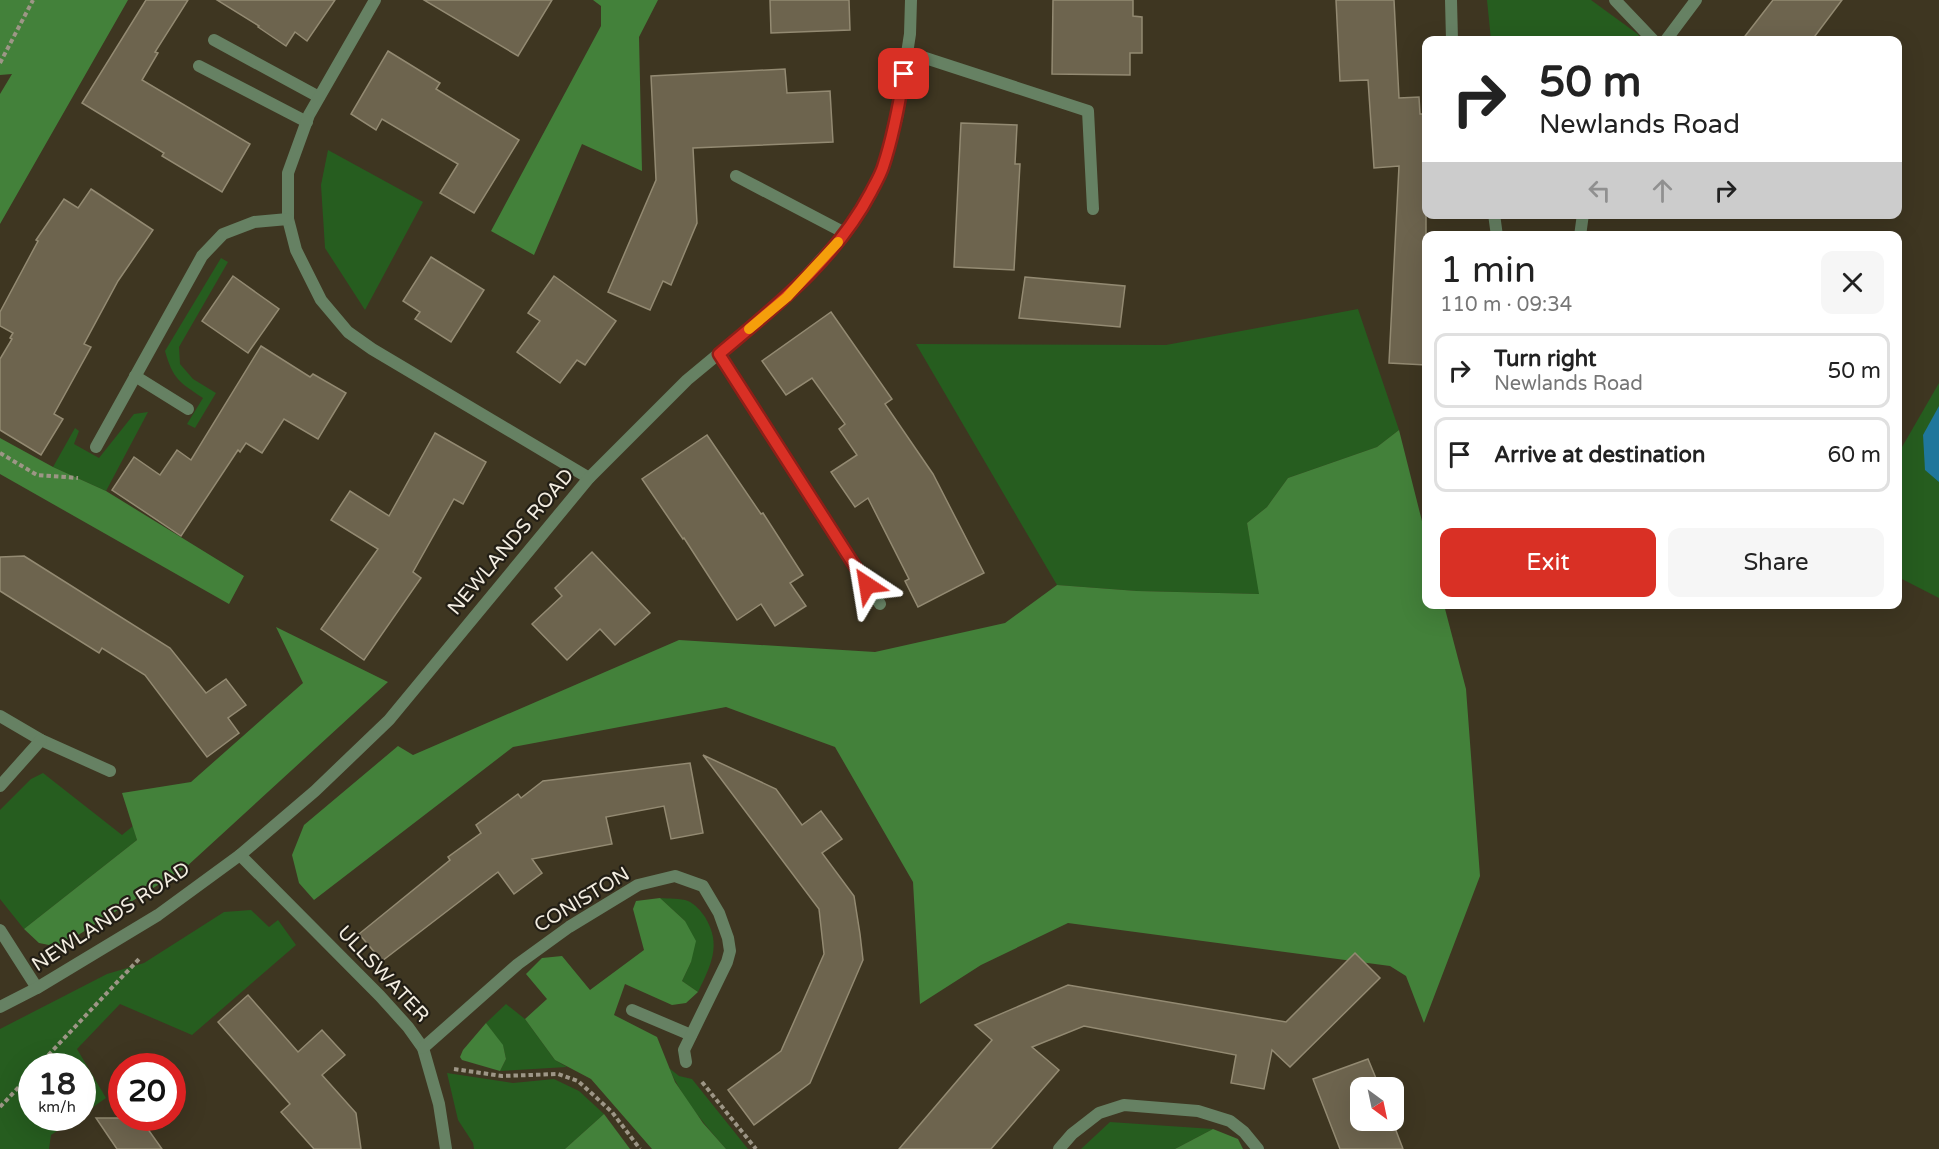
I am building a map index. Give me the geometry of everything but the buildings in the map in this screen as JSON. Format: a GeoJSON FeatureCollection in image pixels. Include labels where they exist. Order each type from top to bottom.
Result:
{"type":"FeatureCollection","features":[{"type":"Feature","properties":{"kind":"street"},"geometry":{"type":"LineString","coordinates":[[375,0],[307,122],[288,173],[288,219],[296,250],[321,300],[348,332],[372,349],[589,478]]}},
{"type":"Feature","properties":{"kind":"street","name":"NEWLANDS ROAD"},"geometry":{"type":"LineString","coordinates":[[0,1007],[37,988],[158,915],[240,855],[315,791],[389,720],[589,478],[687,380],[787,297],[845,233],[860,212],[882,169],[897,118],[907,52],[911,0]]}},
{"type":"Feature","properties":{"kind":"street"},"geometry":{"type":"LineString","coordinates":[[1451,0],[1452,36]]}},
{"type":"Feature","properties":{"kind":"street"},"geometry":{"type":"LineString","coordinates":[[1615,0],[1649,36]]}},
{"type":"Feature","properties":{"kind":"street"},"geometry":{"type":"LineString","coordinates":[[1669,36],[1696,0]]}},
{"type":"Feature","properties":{"kind":"street"},"geometry":{"type":"LineString","coordinates":[[214,40],[320,97]]}},
{"type":"Feature","properties":{"kind":"street"},"geometry":{"type":"LineString","coordinates":[[907,52],[1088,111],[1093,209]]}},
{"type":"Feature","properties":{"kind":"street"},"geometry":{"type":"LineString","coordinates":[[200,66],[307,122]]}},
{"type":"Feature","properties":{"kind":"street"},"geometry":{"type":"LineString","coordinates":[[736,176],[845,233]]}},
{"type":"Feature","properties":{"kind":"street"},"geometry":{"type":"LineString","coordinates":[[96,447],[202,256],[223,234],[254,222],[288,219]]}},
{"type":"Feature","properties":{"kind":"street"},"geometry":{"type":"LineString","coordinates":[[719,354],[880,604]]}},
{"type":"Feature","properties":{"kind":"street"},"geometry":{"type":"LineString","coordinates":[[135,376],[188,409]]}},
{"type":"Feature","properties":{"kind":"street"},"geometry":{"type":"LineString","coordinates":[[0,716],[41,740],[110,771]]}},
{"type":"Feature","properties":{"kind":"street"},"geometry":{"type":"LineString","coordinates":[[0,786],[41,740]]}},
{"type":"Feature","properties":{"kind":"street","name":"ULLSWATER"},"geometry":{"type":"LineString","coordinates":[[240,855],[380,996],[408,1027],[423,1048],[430,1066],[446,1149]]}},
{"type":"Feature","properties":{"kind":"street","name":"CONISTON"},"geometry":{"type":"LineString","coordinates":[[423,1048],[518,964],[569,927],[638,885],[675,876],[703,886],[719,913],[730,951],[727,962],[684,1050],[687,1062]]}},
{"type":"Feature","properties":{"kind":"street"},"geometry":{"type":"LineString","coordinates":[[0,930],[37,988]]}},
{"type":"Feature","properties":{"kind":"street"},"geometry":{"type":"LineString","coordinates":[[632,1010],[691,1035]]}},
{"type":"Feature","properties":{"kind":"street"},"geometry":{"type":"LineString","coordinates":[[1059,1149],[1072,1134],[1099,1113],[1124,1106],[1198,1112],[1230,1121],[1244,1132],[1258,1149]]}},
{"type":"Feature","properties":{"kind":"path"},"geometry":{"type":"LineString","coordinates":[[0,63],[33,0]]}},
{"type":"Feature","properties":{"kind":"path"},"geometry":{"type":"LineString","coordinates":[[0,453],[37,475],[78,478]]}},
{"type":"Feature","properties":{"kind":"path"},"geometry":{"type":"LineString","coordinates":[[50,1053],[145,952],[139,926]]}},
{"type":"Feature","properties":{"kind":"path"},"geometry":{"type":"LineString","coordinates":[[687,1062],[756,1149]]}},
{"type":"Feature","properties":{"kind":"path"},"geometry":{"type":"LineString","coordinates":[[430,1066],[502,1076],[558,1074],[578,1081],[612,1112],[640,1149]]}},
{"type":"Feature","properties":{"kind":"path"},"geometry":{"type":"LineString","coordinates":[[0,1107],[18,1088]]}},
{"type":"Feature","properties":{"kind":"green space"},"geometry":{"type":"Polygon","coordinates":[[[0,0],[128,0],[0,224],[0,94],[12,74],[0,75],[0,0]]]}},
{"type":"Feature","properties":{"kind":"green space"},"geometry":{"type":"Polygon","coordinates":[[[593,0],[658,0],[639,37],[642,171],[582,144],[534,255],[491,231],[601,26],[601,6],[593,0]]]}},
{"type":"Feature","properties":{"kind":"green space"},"geometry":{"type":"Polygon","coordinates":[[[1487,0],[1591,0],[1639,35],[1638,36],[1491,36],[1487,0]]]}},
{"type":"Feature","properties":{"kind":"green space"},"geometry":{"type":"Polygon","coordinates":[[[328,150],[423,202],[365,310],[325,248],[321,185],[328,150]]]}},
{"type":"Feature","properties":{"kind":"green space"},"geometry":{"type":"Polygon","coordinates":[[[221,258],[228,262],[179,347],[180,364],[193,379],[216,393],[195,428],[187,424],[203,398],[178,379],[165,351],[221,258]]]}},
{"type":"Feature","properties":{"kind":"green space"},"geometry":{"type":"Polygon","coordinates":[[[1358,309],[1399,430],[1377,447],[1288,478],[1267,507],[1247,523],[1260,594],[1137,591],[1057,585],[916,344],[1166,345],[1358,309]]]}},
{"type":"Feature","properties":{"kind":"green space"},"geometry":{"type":"Polygon","coordinates":[[[1939,383],[1939,598],[1902,579],[1902,447],[1939,383]]]}},
{"type":"Feature","properties":{"kind":"green space"},"geometry":{"type":"Polygon","coordinates":[[[148,412],[106,491],[53,467],[75,428],[79,431],[74,444],[99,458],[134,414],[148,412]]]}},
{"type":"Feature","properties":{"kind":"green space"},"geometry":{"type":"Polygon","coordinates":[[[1399,430],[1422,521],[1422,609],[1445,609],[1466,689],[1480,876],[1424,1023],[1406,976],[1390,966],[1068,923],[981,965],[920,1004],[913,882],[835,747],[726,707],[513,747],[314,900],[299,883],[292,855],[304,825],[398,746],[413,755],[679,640],[875,652],[1005,623],[1057,585],[1137,591],[1259,594],[1247,523],[1267,507],[1288,478],[1377,447],[1399,430]]]}},
{"type":"Feature","properties":{"kind":"green space"},"geometry":{"type":"Polygon","coordinates":[[[0,438],[53,467],[106,491],[244,576],[229,604],[0,474],[0,438]]]}},
{"type":"Feature","properties":{"kind":"green space"},"geometry":{"type":"Polygon","coordinates":[[[276,627],[388,682],[185,868],[59,947],[39,943],[24,929],[137,840],[122,793],[191,782],[303,683],[276,627]]]}},
{"type":"Feature","properties":{"kind":"green space"},"geometry":{"type":"Polygon","coordinates":[[[43,773],[122,835],[133,826],[137,840],[24,929],[0,899],[0,810],[31,779],[43,773]]]}},
{"type":"Feature","properties":{"kind":"green space"},"geometry":{"type":"Polygon","coordinates":[[[660,898],[682,899],[691,902],[702,912],[710,927],[714,946],[713,955],[698,992],[682,981],[691,962],[685,921],[660,898]]]}},
{"type":"Feature","properties":{"kind":"green space"},"geometry":{"type":"Polygon","coordinates":[[[660,898],[685,921],[696,941],[691,962],[682,981],[698,992],[686,1003],[672,1005],[625,984],[614,1015],[657,1037],[675,1082],[703,1123],[726,1149],[652,1149],[591,1079],[555,1060],[525,1019],[547,999],[526,974],[542,958],[562,956],[590,990],[644,950],[633,909],[636,901],[660,898]]]}},
{"type":"Feature","properties":{"kind":"green space"},"geometry":{"type":"Polygon","coordinates":[[[251,910],[269,927],[278,920],[296,945],[192,1035],[120,1004],[77,1049],[79,1053],[18,1053],[18,1131],[57,1131],[51,1135],[49,1149],[0,1149],[0,1029],[107,974],[144,963],[224,912],[251,910]]]}},
{"type":"Feature","properties":{"kind":"green space"},"geometry":{"type":"Polygon","coordinates":[[[506,1004],[525,1019],[555,1060],[567,1067],[500,1071],[506,1059],[503,1046],[486,1023],[506,1004]]]}},
{"type":"Feature","properties":{"kind":"green space"},"geometry":{"type":"Polygon","coordinates":[[[486,1023],[503,1045],[506,1059],[500,1071],[462,1060],[460,1057],[463,1050],[486,1023]]]}},
{"type":"Feature","properties":{"kind":"green space"},"geometry":{"type":"Polygon","coordinates":[[[669,1068],[679,1076],[692,1079],[748,1149],[726,1149],[687,1100],[669,1068]]]}},
{"type":"Feature","properties":{"kind":"green space"},"geometry":{"type":"Polygon","coordinates":[[[447,1073],[513,1083],[554,1079],[579,1091],[604,1114],[565,1149],[474,1149],[473,1143],[458,1120],[447,1073]]]}},
{"type":"Feature","properties":{"kind":"green space"},"geometry":{"type":"Polygon","coordinates":[[[96,1081],[106,1098],[96,1105],[96,1081]]]}},
{"type":"Feature","properties":{"kind":"green space"},"geometry":{"type":"Polygon","coordinates":[[[604,1114],[630,1149],[565,1149],[604,1114]]]}},
{"type":"Feature","properties":{"kind":"green space"},"geometry":{"type":"Polygon","coordinates":[[[1110,1122],[1213,1129],[1175,1149],[1081,1149],[1110,1122]]]}},
{"type":"Feature","properties":{"kind":"green space"},"geometry":{"type":"Polygon","coordinates":[[[1213,1129],[1238,1139],[1243,1149],[1175,1149],[1213,1129]]]}},
{"type":"Feature","properties":{"kind":"water"},"geometry":{"type":"Polygon","coordinates":[[[1939,406],[1939,482],[1925,470],[1923,435],[1939,406]]]}},
{"type":"Feature","properties":{"kind":"slow traffic"},"geometry":{"type":"LineString","coordinates":[[749,329],[787,297],[838,242]]}},
{"type":"Feature","properties":{"kind":"route"},"geometry":{"type":"LineString","coordinates":[[867,585],[719,354],[787,297],[845,233],[860,212],[882,169],[897,118],[904,74]]}}]}
